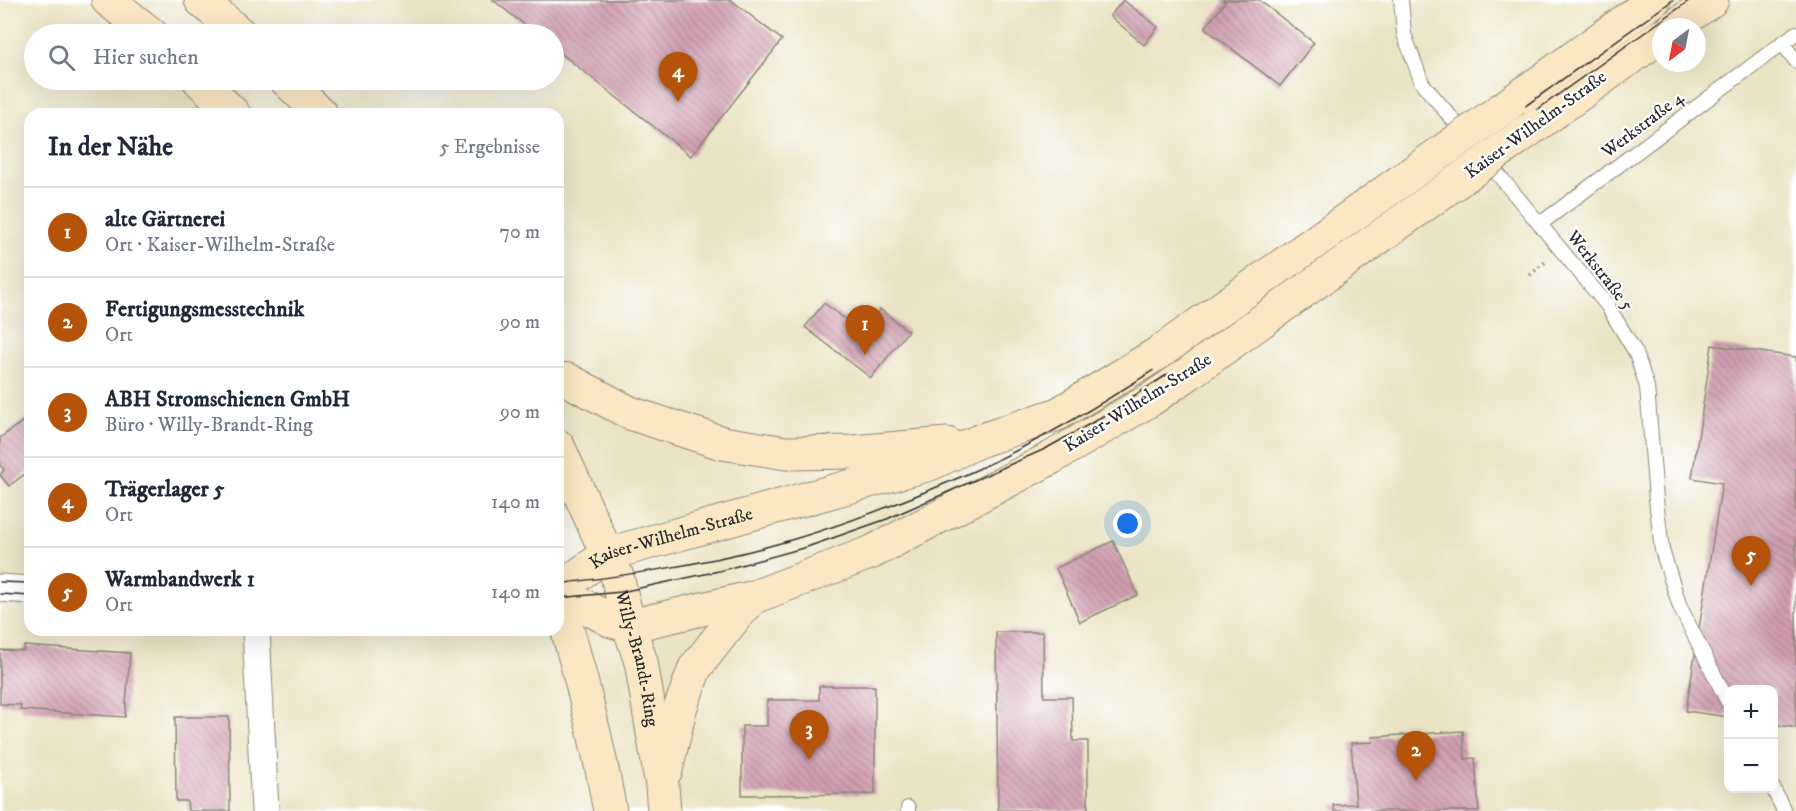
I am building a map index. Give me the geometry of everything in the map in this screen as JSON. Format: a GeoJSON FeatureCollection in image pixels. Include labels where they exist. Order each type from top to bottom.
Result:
{"type":"FeatureCollection","features":[{"type":"Feature","properties":{"kind":"main road"},"geometry":{"type":"LineString","coordinates":[[108,0],[138,24]]}},
{"type":"Feature","properties":{"kind":"main road"},"geometry":{"type":"LineString","coordinates":[[201,0],[229,24]]}},
{"type":"Feature","properties":{"kind":"main road","name":"Kaiser-Wilhelm-Straße"},"geometry":{"type":"LineString","coordinates":[[564,587],[608,554],[930,464],[979,441],[1058,414],[1157,354],[1654,0]]}},
{"type":"Feature","properties":{"kind":"main road"},"geometry":{"type":"LineString","coordinates":[[1687,18],[1712,0]]}},
{"type":"Feature","properties":{"kind":"main road","name":"Kaiser-Wilhelm-Straße"},"geometry":{"type":"LineString","coordinates":[[564,594],[612,621],[629,626],[754,597],[872,552],[1051,458],[1150,400],[1652,42]]}},
{"type":"Feature","properties":{"kind":"main road"},"geometry":{"type":"LineString","coordinates":[[209,90],[228,108]]}},
{"type":"Feature","properties":{"kind":"main road"},"geometry":{"type":"LineString","coordinates":[[296,90],[315,108]]}},
{"type":"Feature","properties":{"kind":"main road"},"geometry":{"type":"LineString","coordinates":[[564,380],[630,413],[722,443],[786,453],[852,452],[979,441]]}},
{"type":"Feature","properties":{"kind":"main road","name":"Willy-Brandt-Ring"},"geometry":{"type":"LineString","coordinates":[[564,459],[618,576],[629,626],[641,662],[663,799]]}},
{"type":"Feature","properties":{"kind":"main road"},"geometry":{"type":"LineString","coordinates":[[663,799],[680,709],[696,668],[735,617],[754,597]]}},
{"type":"Feature","properties":{"kind":"main road"},"geometry":{"type":"LineString","coordinates":[[564,619],[600,754],[610,811]]}},
{"type":"Feature","properties":{"kind":"street"},"geometry":{"type":"LineString","coordinates":[[0,588],[24,590]]}},
{"type":"Feature","properties":{"kind":"street"},"geometry":{"type":"LineString","coordinates":[[256,636],[266,811]]}},
{"type":"Feature","properties":{"kind":"lane","name":"Werkstraße 5"},"geometry":{"type":"LineString","coordinates":[[1401,0],[1404,34],[1422,83],[1607,305],[1636,353],[1647,387],[1662,550],[1680,608],[1724,694]]}},
{"type":"Feature","properties":{"kind":"lane","name":"Werkstraße 4"},"geometry":{"type":"LineString","coordinates":[[1540,224],[1796,33]]}},
{"type":"Feature","properties":{"kind":"lane"},"geometry":{"type":"LineString","coordinates":[[1782,43],[1796,61]]}},
{"type":"Feature","properties":{"kind":"lane"},"geometry":{"type":"LineString","coordinates":[[1775,793],[1784,811]]}},
{"type":"Feature","properties":{"kind":"building"},"geometry":{"type":"Polygon","coordinates":[[[493,0],[731,0],[782,40],[691,156],[564,56],[564,24],[523,24],[493,0]]]}},
{"type":"Feature","properties":{"kind":"building"},"geometry":{"type":"Polygon","coordinates":[[[1123,0],[1158,27],[1144,45],[1110,16],[1123,0]]]}},
{"type":"Feature","properties":{"kind":"building"},"geometry":{"type":"Polygon","coordinates":[[[1223,0],[1259,0],[1314,43],[1280,86],[1205,28],[1225,2],[1223,0]]]}},
{"type":"Feature","properties":{"kind":"building"},"geometry":{"type":"Polygon","coordinates":[[[824,303],[862,332],[880,309],[908,331],[871,378],[805,327],[824,303]]]}},
{"type":"Feature","properties":{"kind":"building"},"geometry":{"type":"Polygon","coordinates":[[[1712,345],[1796,357],[1796,728],[1778,725],[1778,685],[1724,685],[1724,716],[1686,711],[1722,483],[1692,478],[1712,345]]]}},
{"type":"Feature","properties":{"kind":"building"},"geometry":{"type":"Polygon","coordinates":[[[24,420],[24,475],[9,486],[0,475],[4,470],[0,465],[0,438],[24,420]]]}},
{"type":"Feature","properties":{"kind":"building"},"geometry":{"type":"Polygon","coordinates":[[[1113,541],[1138,595],[1080,622],[1056,568],[1113,541]]]}},
{"type":"Feature","properties":{"kind":"building"},"geometry":{"type":"Polygon","coordinates":[[[996,632],[1043,632],[1044,697],[1072,697],[1073,741],[1088,741],[1088,811],[998,810],[996,632]]]}},
{"type":"Feature","properties":{"kind":"building"},"geometry":{"type":"Polygon","coordinates":[[[24,646],[130,653],[125,717],[20,710],[21,705],[0,704],[0,650],[24,651],[24,646]]]}},
{"type":"Feature","properties":{"kind":"building"},"geometry":{"type":"Polygon","coordinates":[[[819,686],[875,686],[875,794],[742,795],[742,726],[767,726],[767,700],[819,700],[819,686]]]}},
{"type":"Feature","properties":{"kind":"building"},"geometry":{"type":"Polygon","coordinates":[[[175,717],[229,717],[230,811],[188,811],[187,801],[176,801],[175,717]]]}},
{"type":"Feature","properties":{"kind":"building"},"geometry":{"type":"Polygon","coordinates":[[[1463,731],[1465,759],[1475,758],[1479,811],[1334,811],[1333,805],[1356,804],[1351,743],[1373,742],[1372,737],[1463,731]]]}},
{"type":"Feature","properties":{"kind":"tram line"},"geometry":{"type":"LineString","coordinates":[[564,583],[689,564],[791,540],[892,505],[1014,452],[1108,399],[1198,340],[1673,0]]}},
{"type":"Feature","properties":{"kind":"tram line"},"geometry":{"type":"LineString","coordinates":[[564,597],[621,592],[719,571],[807,547],[887,519],[1045,449],[1095,421],[1176,369],[1690,0]]}},
{"type":"Feature","properties":{"kind":"tram line"},"geometry":{"type":"LineString","coordinates":[[0,582],[24,583]]}},
{"type":"Feature","properties":{"kind":"tram line"},"geometry":{"type":"LineString","coordinates":[[0,594],[24,596]]}},
{"type":"Feature","properties":{"kind":"place","name":"Trägerlager 5"},"geometry":{"type":"Point","coordinates":[678,102]}},
{"type":"Feature","properties":{"kind":"place","name":"alte Gärtnerei"},"geometry":{"type":"Point","coordinates":[865,355]}},
{"type":"Feature","properties":{"kind":"place","name":"Warmbandwerk 1"},"geometry":{"type":"Point","coordinates":[1751,586]}},
{"type":"Feature","properties":{"kind":"place","name":"ABH Stromschienen GmbH"},"geometry":{"type":"Point","coordinates":[809,760]}},
{"type":"Feature","properties":{"kind":"place","name":"Fertigungsmesstechnik"},"geometry":{"type":"Point","coordinates":[1416,781]}}]}
